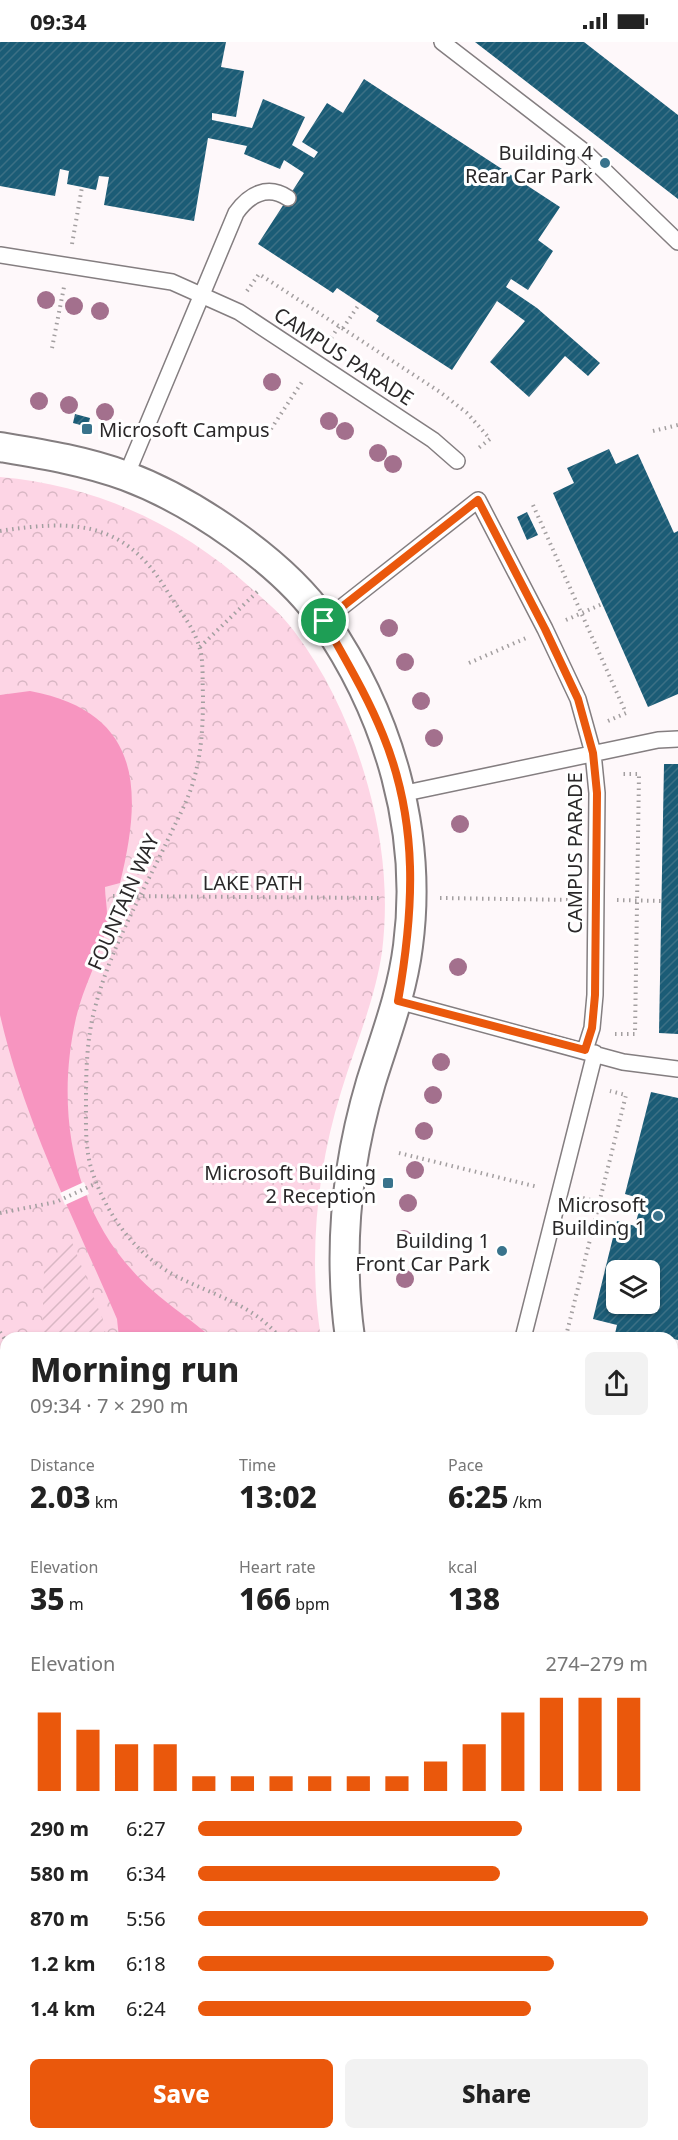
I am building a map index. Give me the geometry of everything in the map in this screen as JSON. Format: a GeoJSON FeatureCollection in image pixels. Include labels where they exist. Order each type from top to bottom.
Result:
{"type":"FeatureCollection","features":[{"type":"Feature","properties":{"kind":"street"},"geometry":{"type":"LineString","coordinates":[[0,447],[59,457],[126,476],[182,503],[226,530],[277,571],[324,621],[363,691],[380,728],[401,794],[409,846],[412,898],[408,947],[398,1001],[372,1081],[354,1150],[345,1217],[344,1261],[350,1332]]}},
{"type":"Feature","properties":{"kind":"lane"},"geometry":{"type":"LineString","coordinates":[[442,42],[586,153],[678,242]]}},
{"type":"Feature","properties":{"kind":"lane"},"geometry":{"type":"LineString","coordinates":[[126,476],[226,233],[242,205],[263,192],[276,192],[288,198]]}},
{"type":"Feature","properties":{"kind":"lane","name":"CAMPUS PARADE"},"geometry":{"type":"LineString","coordinates":[[0,255],[172,282],[202,295],[239,312],[434,440],[457,461]]}},
{"type":"Feature","properties":{"kind":"lane","name":"CAMPUS PARADE"},"geometry":{"type":"LineString","coordinates":[[324,621],[478,500],[545,629],[578,699],[593,753],[597,793],[595,995],[590,1052],[524,1332]]}},
{"type":"Feature","properties":{"kind":"lane"},"geometry":{"type":"LineString","coordinates":[[401,794],[658,740],[678,739]]}},
{"type":"Feature","properties":{"kind":"lane"},"geometry":{"type":"LineString","coordinates":[[398,1001],[623,1062],[678,1070]]}},
{"type":"Feature","properties":{"kind":"path"},"geometry":{"type":"LineString","coordinates":[[240,286],[247,291],[260,274],[440,392],[467,413],[490,439],[474,452]]}},
{"type":"Feature","properties":{"kind":"path"},"geometry":{"type":"LineString","coordinates":[[343,328],[360,303]]}},
{"type":"Feature","properties":{"kind":"path"},"geometry":{"type":"LineString","coordinates":[[653,431],[678,425]]}},
{"type":"Feature","properties":{"kind":"path"},"geometry":{"type":"LineString","coordinates":[[533,506],[626,713],[606,722],[609,728]]}},
{"type":"Feature","properties":{"kind":"path","name":"FOUNTAIN WAY"},"geometry":{"type":"LineString","coordinates":[[0,531],[52,524],[78,526],[107,534],[134,549],[153,570],[200,647],[203,724],[194,780],[110,963],[96,1005],[88,1040],[87,1144],[97,1183],[115,1220],[137,1248],[155,1264],[258,1315],[274,1332]]}},
{"type":"Feature","properties":{"kind":"path"},"geometry":{"type":"LineString","coordinates":[[200,647],[261,588]]}},
{"type":"Feature","properties":{"kind":"path"},"geometry":{"type":"LineString","coordinates":[[613,1042],[614,1034],[635,1034],[639,901],[639,774],[616,774],[616,769]]}},
{"type":"Feature","properties":{"kind":"path","name":"LAKE PATH"},"geometry":{"type":"LineString","coordinates":[[113,896],[392,898]]}},
{"type":"Feature","properties":{"kind":"path"},"geometry":{"type":"LineString","coordinates":[[436,898],[662,901]]}},
{"type":"Feature","properties":{"kind":"path"},"geometry":{"type":"LineString","coordinates":[[567,1332],[626,1095],[604,1089]]}},
{"type":"Feature","properties":{"kind":"path"},"geometry":{"type":"LineString","coordinates":[[399,1153],[639,1212]]}},
{"type":"Feature","properties":{"kind":"path"},"geometry":{"type":"LineString","coordinates":[[0,1213],[56,1202],[97,1183]]}},
{"type":"Feature","properties":{"kind":"green space"},"geometry":{"type":"Polygon","coordinates":[[[0,477],[35,481],[103,499],[167,528],[225,566],[263,599],[294,631],[329,686],[355,745],[378,827],[385,910],[379,970],[333,1121],[321,1183],[315,1245],[315,1277],[320,1332],[0,1332],[0,477]]]}},
{"type":"Feature","properties":{"kind":"green space"},"geometry":{"type":"Polygon","coordinates":[[[70,1237],[104,1323],[105,1332],[42,1332],[44,1271],[70,1237]]]}},
{"type":"Feature","properties":{"kind":"shaded area"},"geometry":{"type":"Polygon","coordinates":[[[30,691],[67,701],[95,717],[114,736],[126,760],[131,787],[131,817],[127,849],[120,883],[105,887],[106,928],[76,1018],[70,1055],[68,1092],[70,1129],[76,1165],[88,1199],[104,1232],[125,1263],[152,1290],[204,1332],[118,1332],[117,1319],[36,1132],[22,1093],[0,1015],[0,695],[30,691]]]}},
{"type":"Feature","properties":{"kind":"pier"},"geometry":{"type":"Polygon","coordinates":[[[84,1182],[89,1194],[65,1205],[60,1193],[84,1182]]]}},
{"type":"Feature","properties":{"kind":"building"},"geometry":{"type":"Polygon","coordinates":[[[0,42],[226,42],[221,67],[244,71],[236,117],[212,113],[212,120],[252,128],[263,99],[305,117],[292,145],[314,158],[318,152],[302,142],[327,103],[343,113],[364,79],[560,207],[538,240],[553,251],[528,290],[511,279],[506,287],[537,308],[600,363],[588,376],[565,356],[529,397],[490,362],[525,321],[497,301],[452,370],[376,321],[379,316],[337,288],[333,293],[258,244],[304,173],[284,160],[280,169],[244,154],[247,146],[208,138],[194,221],[104,205],[109,177],[99,176],[96,190],[67,184],[69,171],[60,169],[55,196],[0,186],[0,42]]]}},
{"type":"Feature","properties":{"kind":"building"},"geometry":{"type":"Polygon","coordinates":[[[475,42],[584,42],[678,115],[678,199],[475,42]]]}},
{"type":"Feature","properties":{"kind":"building"},"geometry":{"type":"Polygon","coordinates":[[[75,414],[90,418],[88,427],[73,423],[75,414]]]}},
{"type":"Feature","properties":{"kind":"building"},"geometry":{"type":"Polygon","coordinates":[[[609,449],[616,464],[638,454],[674,533],[678,531],[678,694],[648,707],[553,493],[574,483],[567,468],[609,449]]]}},
{"type":"Feature","properties":{"kind":"building"},"geometry":{"type":"Polygon","coordinates":[[[527,512],[538,535],[527,540],[517,517],[527,512]]]}},
{"type":"Feature","properties":{"kind":"building"},"geometry":{"type":"Polygon","coordinates":[[[664,764],[678,764],[678,1034],[659,1033],[664,764]]]}},
{"type":"Feature","properties":{"kind":"building","name":"Microsoft Building 1"},"geometry":{"type":"Polygon","coordinates":[[[651,1092],[678,1098],[678,1332],[615,1332],[617,1325],[593,1319],[606,1266],[606,1314],[660,1314],[660,1260],[607,1260],[617,1221],[635,1226],[642,1199],[625,1194],[651,1092]]]}},
{"type":"Feature","properties":{"kind":"place","name":"Building 4 Rear Car Park"},"geometry":{"type":"Point","coordinates":[605,163]}},
{"type":"Feature","properties":{"kind":"place","name":"Microsoft Campus"},"geometry":{"type":"Point","coordinates":[87,429]}},
{"type":"Feature","properties":{"kind":"place","name":"Microsoft Building 2 Reception"},"geometry":{"type":"Point","coordinates":[388,1183]}},
{"type":"Feature","properties":{"kind":"place","name":"Microsoft Building 1"},"geometry":{"type":"Point","coordinates":[658,1216]}},
{"type":"Feature","properties":{"kind":"place","name":"Building 1 Front Car Park"},"geometry":{"type":"Point","coordinates":[502,1251]}},
{"type":"Feature","properties":{"kind":"route"},"geometry":{"type":"LineString","coordinates":[[478,500],[497,533],[578,699],[596,768],[595,995],[592,1028],[585,1050],[398,1001],[408,947],[412,898],[409,846],[401,794],[384,737],[363,691],[324,621],[478,500]]}}]}
